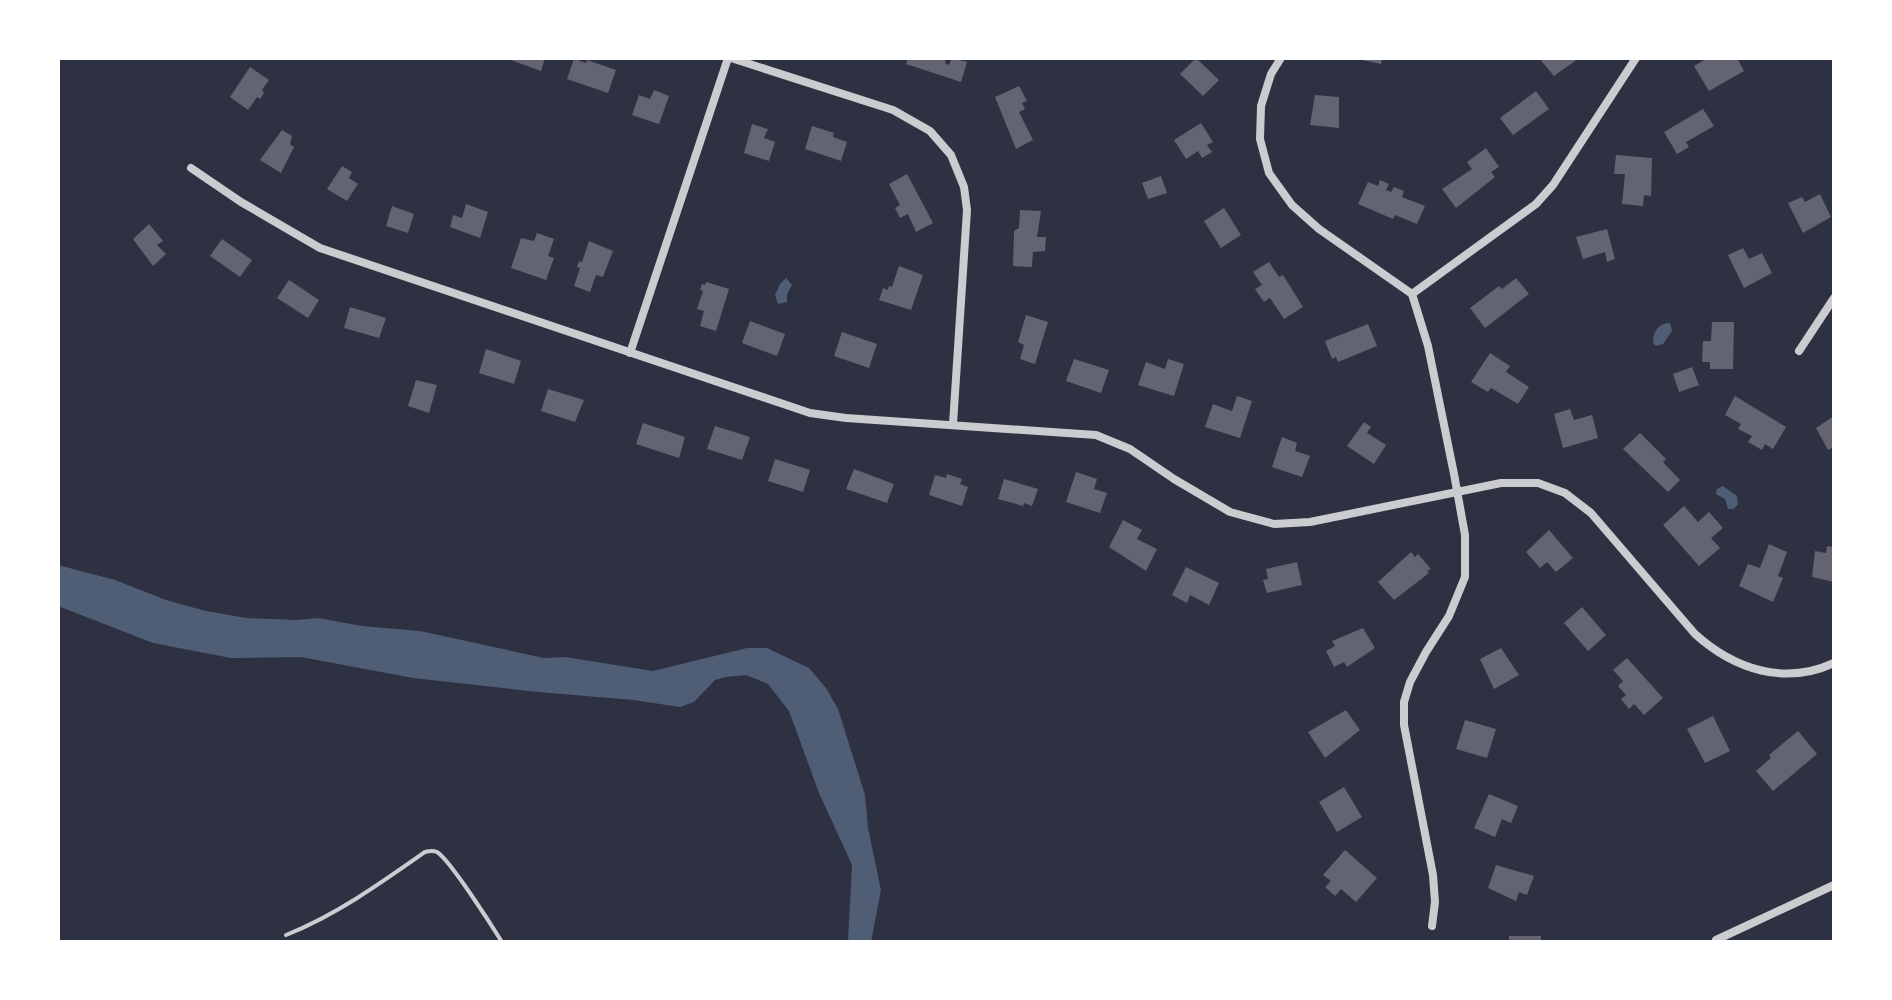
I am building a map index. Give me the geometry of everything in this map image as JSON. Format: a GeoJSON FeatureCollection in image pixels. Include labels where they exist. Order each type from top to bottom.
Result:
{"type":"FeatureCollection","features":[{"type":"Feature","properties":{"kind":"street"},"geometry":{"type":"LineString","coordinates":[[630,353],[730,58],[893,110],[930,131],[951,155],[964,187],[967,210],[953,424]]}},
{"type":"Feature","properties":{"kind":"street"},"geometry":{"type":"LineString","coordinates":[[1281,58],[1271,74],[1261,106],[1260,139],[1269,173],[1292,205],[1319,229],[1412,294],[1428,346],[1465,535],[1465,577],[1449,616],[1410,682],[1404,702],[1405,732],[1433,875],[1435,902],[1432,926]]}},
{"type":"Feature","properties":{"kind":"street"},"geometry":{"type":"LineString","coordinates":[[1412,294],[1536,204],[1553,185],[1636,58]]}},
{"type":"Feature","properties":{"kind":"street"},"geometry":{"type":"LineString","coordinates":[[191,168],[241,202],[320,248],[810,413],[1096,435],[1130,449],[1230,512],[1274,524],[1310,522],[1501,483],[1538,483],[1565,493],[1591,513],[1695,634],[1713,650],[1739,665],[1769,673],[1797,674],[1834,663]]}},
{"type":"Feature","properties":{"kind":"street"},"geometry":{"type":"LineString","coordinates":[[1799,351],[1834,298]]}},
{"type":"Feature","properties":{"kind":"street"},"geometry":{"type":"LineString","coordinates":[[1716,940],[1834,885]]}},
{"type":"Feature","properties":{"kind":"lane"},"geometry":{"type":"LineString","coordinates":[[286,935],[310,925],[373,888],[425,852],[433,850],[449,865],[502,942]]}},
{"type":"Feature","properties":{"kind":"water"},"geometry":{"type":"Polygon","coordinates":[[[786,278],[792,285],[787,302],[778,304],[775,295],[786,278]]]}},
{"type":"Feature","properties":{"kind":"water"},"geometry":{"type":"Polygon","coordinates":[[[1670,323],[1672,331],[1663,344],[1656,346],[1653,343],[1657,329],[1670,323]]]}},
{"type":"Feature","properties":{"kind":"water"},"geometry":{"type":"Polygon","coordinates":[[[1723,486],[1737,496],[1738,504],[1734,509],[1728,509],[1725,499],[1716,494],[1717,489],[1723,486]]]}},
{"type":"Feature","properties":{"kind":"water"},"geometry":{"type":"Polygon","coordinates":[[[58,565],[115,580],[166,600],[206,611],[246,618],[318,618],[420,631],[544,658],[565,657],[653,671],[747,648],[767,648],[809,668],[838,709],[865,795],[868,828],[881,890],[871,942],[848,942],[852,865],[819,793],[789,711],[768,684],[746,675],[726,677],[715,680],[694,702],[680,707],[413,678],[301,657],[231,658],[153,643],[58,606],[58,565]]]}},
{"type":"Feature","properties":{"kind":"building"},"geometry":{"type":"Polygon","coordinates":[[[505,58],[545,58],[541,71],[505,58]]]}},
{"type":"Feature","properties":{"kind":"building"},"geometry":{"type":"Polygon","coordinates":[[[908,58],[946,58],[945,63],[949,65],[952,58],[967,62],[961,82],[906,64],[908,58]]]}},
{"type":"Feature","properties":{"kind":"building"},"geometry":{"type":"Polygon","coordinates":[[[1196,58],[1219,80],[1203,96],[1180,74],[1196,58]]]}},
{"type":"Feature","properties":{"kind":"building"},"geometry":{"type":"Polygon","coordinates":[[[1353,58],[1382,58],[1381,64],[1353,58]]]}},
{"type":"Feature","properties":{"kind":"building"},"geometry":{"type":"Polygon","coordinates":[[[1539,58],[1579,58],[1554,76],[1539,58]]]}},
{"type":"Feature","properties":{"kind":"building"},"geometry":{"type":"Polygon","coordinates":[[[1708,58],[1737,58],[1744,71],[1709,91],[1694,66],[1708,58]]]}},
{"type":"Feature","properties":{"kind":"building"},"geometry":{"type":"Polygon","coordinates":[[[574,59],[616,70],[608,93],[567,79],[574,59]]]}},
{"type":"Feature","properties":{"kind":"building"},"geometry":{"type":"Polygon","coordinates":[[[250,67],[269,80],[260,99],[257,97],[248,110],[230,97],[250,67]]]}},
{"type":"Feature","properties":{"kind":"building"},"geometry":{"type":"Polygon","coordinates":[[[1019,86],[1027,101],[1022,103],[1025,109],[1019,112],[1033,140],[1016,149],[995,97],[1019,86]]]}},
{"type":"Feature","properties":{"kind":"building"},"geometry":{"type":"Polygon","coordinates":[[[654,90],[669,96],[659,124],[632,115],[639,95],[650,99],[654,90]]]}},
{"type":"Feature","properties":{"kind":"building"},"geometry":{"type":"Polygon","coordinates":[[[1536,91],[1549,109],[1513,135],[1500,118],[1536,91]]]}},
{"type":"Feature","properties":{"kind":"building"},"geometry":{"type":"Polygon","coordinates":[[[1315,95],[1339,97],[1339,128],[1310,125],[1315,95]]]}},
{"type":"Feature","properties":{"kind":"building"},"geometry":{"type":"Polygon","coordinates":[[[1703,109],[1714,126],[1686,142],[1689,147],[1677,154],[1664,132],[1703,109]]]}},
{"type":"Feature","properties":{"kind":"building"},"geometry":{"type":"Polygon","coordinates":[[[1201,123],[1213,142],[1207,145],[1212,152],[1202,158],[1198,151],[1186,159],[1174,140],[1201,123]]]}},
{"type":"Feature","properties":{"kind":"building"},"geometry":{"type":"Polygon","coordinates":[[[752,124],[768,129],[764,138],[775,142],[769,161],[744,153],[752,124]]]}},
{"type":"Feature","properties":{"kind":"building"},"geometry":{"type":"Polygon","coordinates":[[[812,126],[834,133],[833,137],[847,142],[841,161],[805,149],[812,126]]]}},
{"type":"Feature","properties":{"kind":"building"},"geometry":{"type":"Polygon","coordinates":[[[282,130],[292,136],[290,144],[294,147],[281,173],[260,160],[282,130]]]}},
{"type":"Feature","properties":{"kind":"building"},"geometry":{"type":"Polygon","coordinates":[[[1486,148],[1499,167],[1491,172],[1495,177],[1456,208],[1442,189],[1472,169],[1467,162],[1486,148]]]}},
{"type":"Feature","properties":{"kind":"building"},"geometry":{"type":"Polygon","coordinates":[[[1616,155],[1652,158],[1651,196],[1644,195],[1643,206],[1622,204],[1625,174],[1614,174],[1616,155]]]}},
{"type":"Feature","properties":{"kind":"building"},"geometry":{"type":"Polygon","coordinates":[[[342,166],[352,172],[349,178],[358,184],[347,201],[327,189],[342,166]]]}},
{"type":"Feature","properties":{"kind":"building"},"geometry":{"type":"Polygon","coordinates":[[[907,174],[933,223],[916,232],[908,214],[900,218],[895,208],[900,205],[889,184],[907,174]]]}},
{"type":"Feature","properties":{"kind":"building"},"geometry":{"type":"Polygon","coordinates":[[[1161,176],[1167,193],[1148,199],[1142,183],[1161,176]]]}},
{"type":"Feature","properties":{"kind":"building"},"geometry":{"type":"Polygon","coordinates":[[[1380,180],[1389,184],[1386,190],[1391,192],[1394,187],[1404,191],[1402,197],[1425,206],[1417,224],[1395,215],[1393,219],[1358,204],[1368,182],[1378,186],[1380,180]]]}},
{"type":"Feature","properties":{"kind":"building"},"geometry":{"type":"Polygon","coordinates":[[[1820,194],[1831,217],[1803,233],[1788,203],[1802,197],[1805,202],[1820,194]]]}},
{"type":"Feature","properties":{"kind":"building"},"geometry":{"type":"Polygon","coordinates":[[[466,204],[488,212],[480,238],[450,227],[453,215],[462,218],[466,204]]]}},
{"type":"Feature","properties":{"kind":"building"},"geometry":{"type":"Polygon","coordinates":[[[392,206],[414,214],[408,233],[386,226],[392,206]]]}},
{"type":"Feature","properties":{"kind":"building"},"geometry":{"type":"Polygon","coordinates":[[[1224,208],[1241,235],[1221,248],[1204,221],[1224,208]]]}},
{"type":"Feature","properties":{"kind":"building"},"geometry":{"type":"Polygon","coordinates":[[[1020,210],[1041,211],[1037,237],[1046,237],[1045,251],[1033,252],[1032,267],[1013,266],[1014,231],[1019,228],[1020,210]]]}},
{"type":"Feature","properties":{"kind":"building"},"geometry":{"type":"Polygon","coordinates":[[[149,224],[163,241],[157,245],[166,254],[153,266],[133,239],[149,224]]]}},
{"type":"Feature","properties":{"kind":"building"},"geometry":{"type":"Polygon","coordinates":[[[1607,229],[1615,259],[1607,262],[1605,252],[1583,259],[1576,237],[1607,229]]]}},
{"type":"Feature","properties":{"kind":"building"},"geometry":{"type":"Polygon","coordinates":[[[537,233],[554,239],[548,256],[554,258],[546,280],[511,268],[521,238],[534,241],[537,233]]]}},
{"type":"Feature","properties":{"kind":"building"},"geometry":{"type":"Polygon","coordinates":[[[222,239],[252,260],[240,277],[210,256],[222,239]]]}},
{"type":"Feature","properties":{"kind":"building"},"geometry":{"type":"Polygon","coordinates":[[[589,241],[613,251],[603,277],[596,275],[590,292],[574,286],[579,261],[582,262],[589,241]]]}},
{"type":"Feature","properties":{"kind":"building"},"geometry":{"type":"Polygon","coordinates":[[[1743,248],[1749,259],[1762,253],[1772,273],[1744,288],[1728,255],[1743,248]]]}},
{"type":"Feature","properties":{"kind":"building"},"geometry":{"type":"Polygon","coordinates":[[[1269,262],[1279,277],[1283,275],[1303,307],[1284,319],[1270,298],[1264,302],[1255,289],[1262,285],[1253,272],[1269,262]]]}},
{"type":"Feature","properties":{"kind":"building"},"geometry":{"type":"Polygon","coordinates":[[[899,266],[923,275],[911,310],[879,300],[883,288],[888,290],[889,286],[892,287],[899,266]]]}},
{"type":"Feature","properties":{"kind":"building"},"geometry":{"type":"Polygon","coordinates":[[[1516,278],[1529,294],[1485,328],[1470,308],[1499,286],[1502,289],[1516,278]]]}},
{"type":"Feature","properties":{"kind":"building"},"geometry":{"type":"Polygon","coordinates":[[[289,280],[319,300],[308,318],[277,298],[289,280]]]}},
{"type":"Feature","properties":{"kind":"building"},"geometry":{"type":"Polygon","coordinates":[[[706,282],[729,289],[716,331],[700,326],[704,311],[697,309],[702,284],[706,282]]]}},
{"type":"Feature","properties":{"kind":"building"},"geometry":{"type":"Polygon","coordinates":[[[350,307],[386,318],[379,338],[344,328],[350,307]]]}},
{"type":"Feature","properties":{"kind":"building"},"geometry":{"type":"Polygon","coordinates":[[[1026,315],[1048,322],[1035,364],[1020,359],[1024,345],[1018,342],[1026,315]]]}},
{"type":"Feature","properties":{"kind":"building"},"geometry":{"type":"Polygon","coordinates":[[[750,321],[785,334],[777,356],[742,343],[750,321]]]}},
{"type":"Feature","properties":{"kind":"building"},"geometry":{"type":"Polygon","coordinates":[[[1712,322],[1734,322],[1733,369],[1710,369],[1710,362],[1702,362],[1703,341],[1711,341],[1712,322]]]}},
{"type":"Feature","properties":{"kind":"building"},"geometry":{"type":"Polygon","coordinates":[[[1368,324],[1377,346],[1338,362],[1336,357],[1332,359],[1325,341],[1368,324]]]}},
{"type":"Feature","properties":{"kind":"building"},"geometry":{"type":"Polygon","coordinates":[[[842,332],[877,344],[869,368],[834,356],[842,332]]]}},
{"type":"Feature","properties":{"kind":"building"},"geometry":{"type":"Polygon","coordinates":[[[486,349],[521,361],[514,384],[479,373],[486,349]]]}},
{"type":"Feature","properties":{"kind":"building"},"geometry":{"type":"Polygon","coordinates":[[[1490,353],[1510,366],[1506,372],[1529,387],[1518,404],[1491,388],[1488,392],[1471,382],[1490,353]]]}},
{"type":"Feature","properties":{"kind":"building"},"geometry":{"type":"Polygon","coordinates":[[[1074,359],[1109,370],[1101,393],[1066,381],[1074,359]]]}},
{"type":"Feature","properties":{"kind":"building"},"geometry":{"type":"Polygon","coordinates":[[[1168,359],[1184,364],[1174,396],[1138,385],[1146,362],[1165,369],[1168,359]]]}},
{"type":"Feature","properties":{"kind":"building"},"geometry":{"type":"Polygon","coordinates":[[[1692,367],[1699,385],[1679,392],[1673,374],[1692,367]]]}},
{"type":"Feature","properties":{"kind":"building"},"geometry":{"type":"Polygon","coordinates":[[[416,380],[437,385],[429,413],[408,406],[416,380]]]}},
{"type":"Feature","properties":{"kind":"building"},"geometry":{"type":"Polygon","coordinates":[[[548,389],[584,400],[575,422],[541,411],[548,389]]]}},
{"type":"Feature","properties":{"kind":"building"},"geometry":{"type":"Polygon","coordinates":[[[1237,396],[1252,401],[1240,438],[1205,427],[1213,404],[1232,411],[1237,396]]]}},
{"type":"Feature","properties":{"kind":"building"},"geometry":{"type":"Polygon","coordinates":[[[1735,396],[1786,427],[1773,449],[1765,444],[1762,450],[1748,442],[1752,436],[1738,429],[1741,424],[1725,415],[1735,396]]]}},
{"type":"Feature","properties":{"kind":"building"},"geometry":{"type":"Polygon","coordinates":[[[1570,409],[1574,420],[1592,415],[1598,438],[1563,448],[1554,414],[1570,409]]]}},
{"type":"Feature","properties":{"kind":"building"},"geometry":{"type":"Polygon","coordinates":[[[1834,416],[1834,447],[1828,450],[1816,428],[1834,416]]]}},
{"type":"Feature","properties":{"kind":"building"},"geometry":{"type":"Polygon","coordinates":[[[1364,422],[1371,427],[1367,433],[1386,445],[1374,464],[1347,446],[1364,422]]]}},
{"type":"Feature","properties":{"kind":"building"},"geometry":{"type":"Polygon","coordinates":[[[643,423],[685,437],[679,458],[636,444],[643,423]]]}},
{"type":"Feature","properties":{"kind":"building"},"geometry":{"type":"Polygon","coordinates":[[[715,426],[750,437],[742,460],[707,449],[715,426]]]}},
{"type":"Feature","properties":{"kind":"building"},"geometry":{"type":"Polygon","coordinates":[[[1640,433],[1666,459],[1663,462],[1680,480],[1668,492],[1623,449],[1640,433]]]}},
{"type":"Feature","properties":{"kind":"building"},"geometry":{"type":"Polygon","coordinates":[[[1282,437],[1297,443],[1295,451],[1310,456],[1302,477],[1272,467],[1282,437]]]}},
{"type":"Feature","properties":{"kind":"building"},"geometry":{"type":"Polygon","coordinates":[[[775,459],[810,470],[803,492],[768,481],[775,459]]]}},
{"type":"Feature","properties":{"kind":"building"},"geometry":{"type":"Polygon","coordinates":[[[854,469],[894,484],[887,503],[846,489],[854,469]]]}},
{"type":"Feature","properties":{"kind":"building"},"geometry":{"type":"Polygon","coordinates":[[[1076,472],[1097,479],[1094,489],[1107,493],[1100,513],[1066,502],[1076,472]]]}},
{"type":"Feature","properties":{"kind":"building"},"geometry":{"type":"Polygon","coordinates":[[[947,474],[962,479],[960,484],[968,487],[962,506],[929,495],[935,475],[946,478],[947,474]]]}},
{"type":"Feature","properties":{"kind":"building"},"geometry":{"type":"Polygon","coordinates":[[[1004,479],[1038,489],[1032,506],[998,499],[1004,479]]]}},
{"type":"Feature","properties":{"kind":"building"},"geometry":{"type":"Polygon","coordinates":[[[1684,506],[1698,522],[1709,512],[1723,528],[1711,538],[1720,548],[1699,566],[1663,525],[1684,506]]]}},
{"type":"Feature","properties":{"kind":"building"},"geometry":{"type":"Polygon","coordinates":[[[1123,520],[1142,530],[1137,539],[1157,549],[1146,571],[1109,547],[1123,520]]]}},
{"type":"Feature","properties":{"kind":"building"},"geometry":{"type":"Polygon","coordinates":[[[1549,530],[1573,558],[1556,572],[1547,562],[1540,568],[1526,552],[1549,530]]]}},
{"type":"Feature","properties":{"kind":"building"},"geometry":{"type":"Polygon","coordinates":[[[1769,544],[1787,552],[1778,576],[1783,578],[1773,602],[1739,586],[1748,564],[1760,568],[1769,544]]]}},
{"type":"Feature","properties":{"kind":"building"},"geometry":{"type":"Polygon","coordinates":[[[1827,546],[1834,547],[1834,582],[1812,577],[1815,551],[1826,553],[1827,546]]]}},
{"type":"Feature","properties":{"kind":"building"},"geometry":{"type":"Polygon","coordinates":[[[1411,552],[1415,557],[1418,554],[1431,569],[1394,600],[1378,582],[1411,552]]]}},
{"type":"Feature","properties":{"kind":"building"},"geometry":{"type":"Polygon","coordinates":[[[1297,562],[1302,585],[1267,593],[1263,580],[1268,579],[1266,569],[1297,562]]]}},
{"type":"Feature","properties":{"kind":"building"},"geometry":{"type":"Polygon","coordinates":[[[1186,567],[1219,583],[1209,605],[1190,595],[1187,603],[1172,595],[1186,567]]]}},
{"type":"Feature","properties":{"kind":"building"},"geometry":{"type":"Polygon","coordinates":[[[1582,607],[1606,635],[1588,651],[1564,623],[1582,607]]]}},
{"type":"Feature","properties":{"kind":"building"},"geometry":{"type":"Polygon","coordinates":[[[1363,628],[1375,648],[1347,667],[1344,662],[1334,667],[1326,651],[1335,646],[1332,641],[1363,628]]]}},
{"type":"Feature","properties":{"kind":"building"},"geometry":{"type":"Polygon","coordinates":[[[1501,648],[1519,675],[1494,689],[1480,659],[1501,648]]]}},
{"type":"Feature","properties":{"kind":"building"},"geometry":{"type":"Polygon","coordinates":[[[1627,658],[1663,698],[1644,715],[1634,704],[1629,709],[1621,699],[1626,695],[1618,686],[1623,681],[1613,670],[1627,658]]]}},
{"type":"Feature","properties":{"kind":"building"},"geometry":{"type":"Polygon","coordinates":[[[1346,710],[1360,730],[1325,758],[1308,732],[1346,710]]]}},
{"type":"Feature","properties":{"kind":"building"},"geometry":{"type":"Polygon","coordinates":[[[1713,716],[1730,751],[1705,763],[1687,729],[1713,716]]]}},
{"type":"Feature","properties":{"kind":"building"},"geometry":{"type":"Polygon","coordinates":[[[1465,720],[1496,729],[1487,758],[1456,749],[1465,720]]]}},
{"type":"Feature","properties":{"kind":"building"},"geometry":{"type":"Polygon","coordinates":[[[1798,731],[1817,754],[1773,791],[1756,771],[1771,758],[1769,755],[1798,731]]]}},
{"type":"Feature","properties":{"kind":"building"},"geometry":{"type":"Polygon","coordinates":[[[1344,787],[1362,817],[1337,832],[1319,802],[1344,787]]]}},
{"type":"Feature","properties":{"kind":"building"},"geometry":{"type":"Polygon","coordinates":[[[1489,794],[1518,806],[1511,823],[1502,819],[1495,837],[1474,828],[1489,794]]]}},
{"type":"Feature","properties":{"kind":"building"},"geometry":{"type":"Polygon","coordinates":[[[1345,850],[1377,878],[1356,902],[1341,889],[1335,896],[1325,887],[1331,881],[1323,875],[1345,850]]]}},
{"type":"Feature","properties":{"kind":"building"},"geometry":{"type":"Polygon","coordinates":[[[1496,865],[1534,876],[1527,895],[1519,892],[1516,901],[1488,888],[1496,865]]]}},
{"type":"Feature","properties":{"kind":"building"},"geometry":{"type":"Polygon","coordinates":[[[1509,936],[1541,936],[1541,942],[1509,942],[1509,936]]]}}]}
